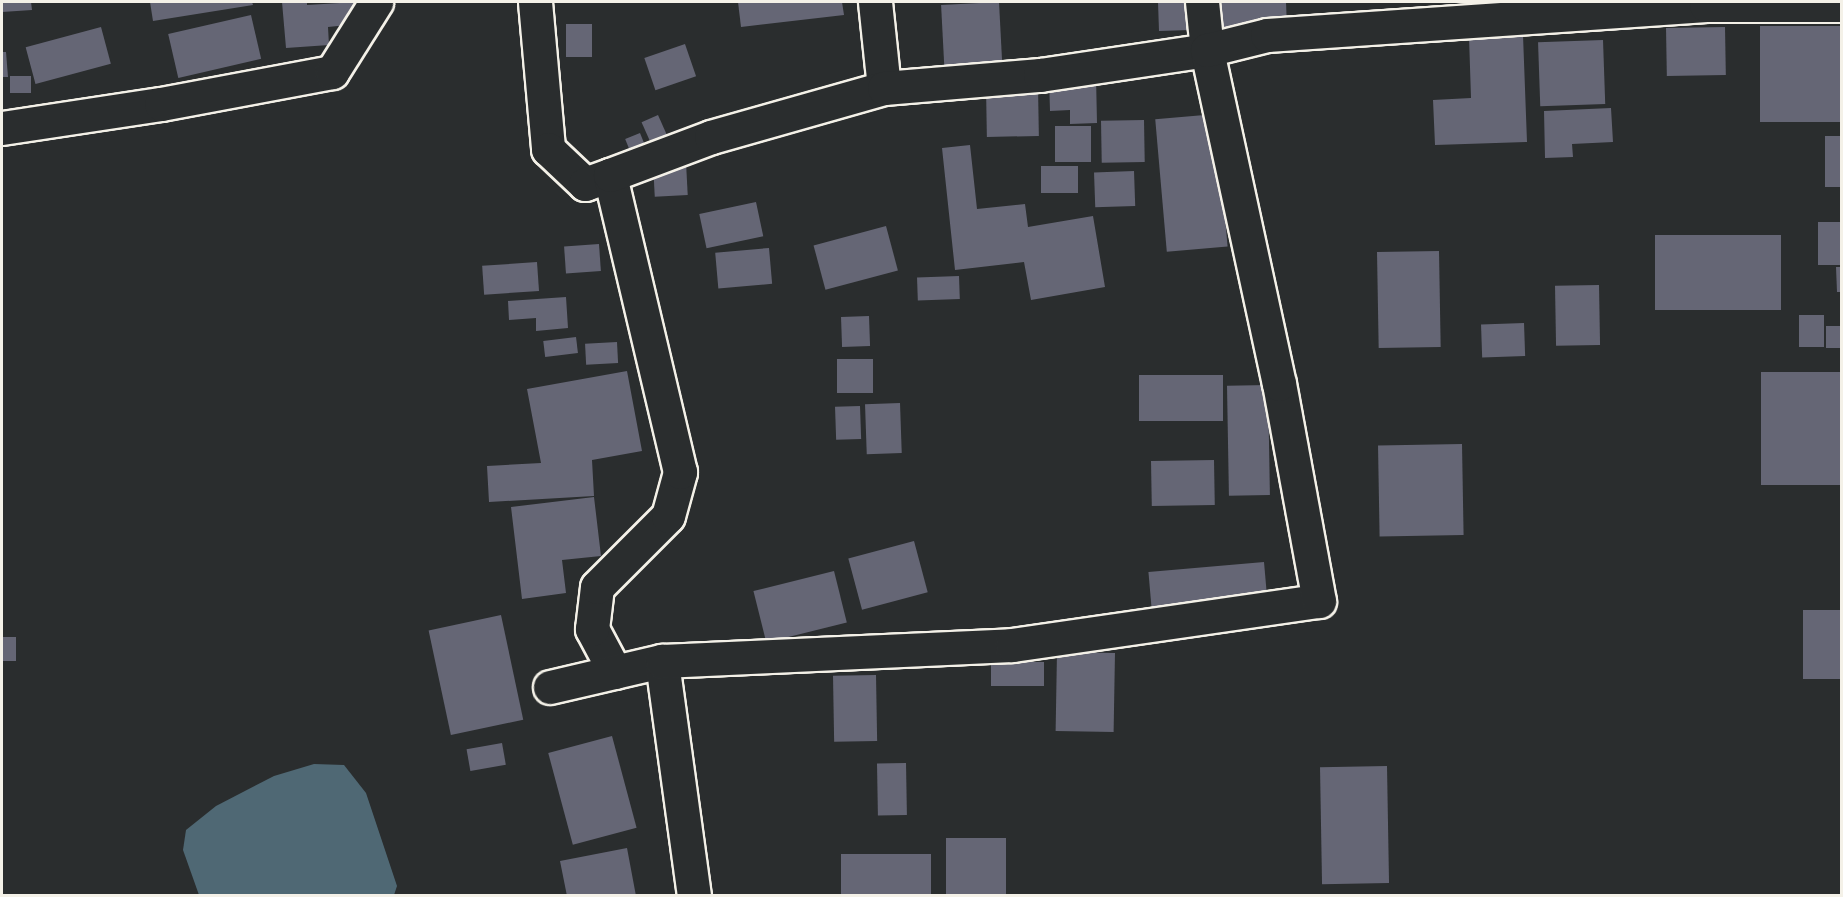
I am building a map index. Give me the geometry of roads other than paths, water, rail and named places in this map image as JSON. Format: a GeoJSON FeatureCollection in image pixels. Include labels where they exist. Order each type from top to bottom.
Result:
{"type":"FeatureCollection","features":[{"type":"Feature","properties":{"kind":"street"},"geometry":{"type":"LineString","coordinates":[[2,128],[161,104],[332,72],[376,2]]}},
{"type":"Feature","properties":{"kind":"street"},"geometry":{"type":"LineString","coordinates":[[535,2],[548,149],[585,184],[711,137],[884,88],[1040,75],[1207,50],[1267,35],[1706,5],[1842,5]]}},
{"type":"Feature","properties":{"kind":"street"},"geometry":{"type":"LineString","coordinates":[[875,2],[884,88]]}},
{"type":"Feature","properties":{"kind":"street"},"geometry":{"type":"LineString","coordinates":[[550,687],[662,661],[1012,645],[1318,601],[1279,384],[1207,50],[1202,2]]}},
{"type":"Feature","properties":{"kind":"street"},"geometry":{"type":"LineString","coordinates":[[610,175],[680,472],[668,516],[597,587],[592,629],[615,672]]}},
{"type":"Feature","properties":{"kind":"street"},"geometry":{"type":"LineString","coordinates":[[662,661],[694,896]]}},
{"type":"Feature","properties":{"kind":"water"},"geometry":{"type":"Polygon","coordinates":[[[314,764],[344,765],[366,793],[397,886],[394,895],[199,895],[183,850],[186,830],[216,806],[274,776],[314,764]]]}}]}
